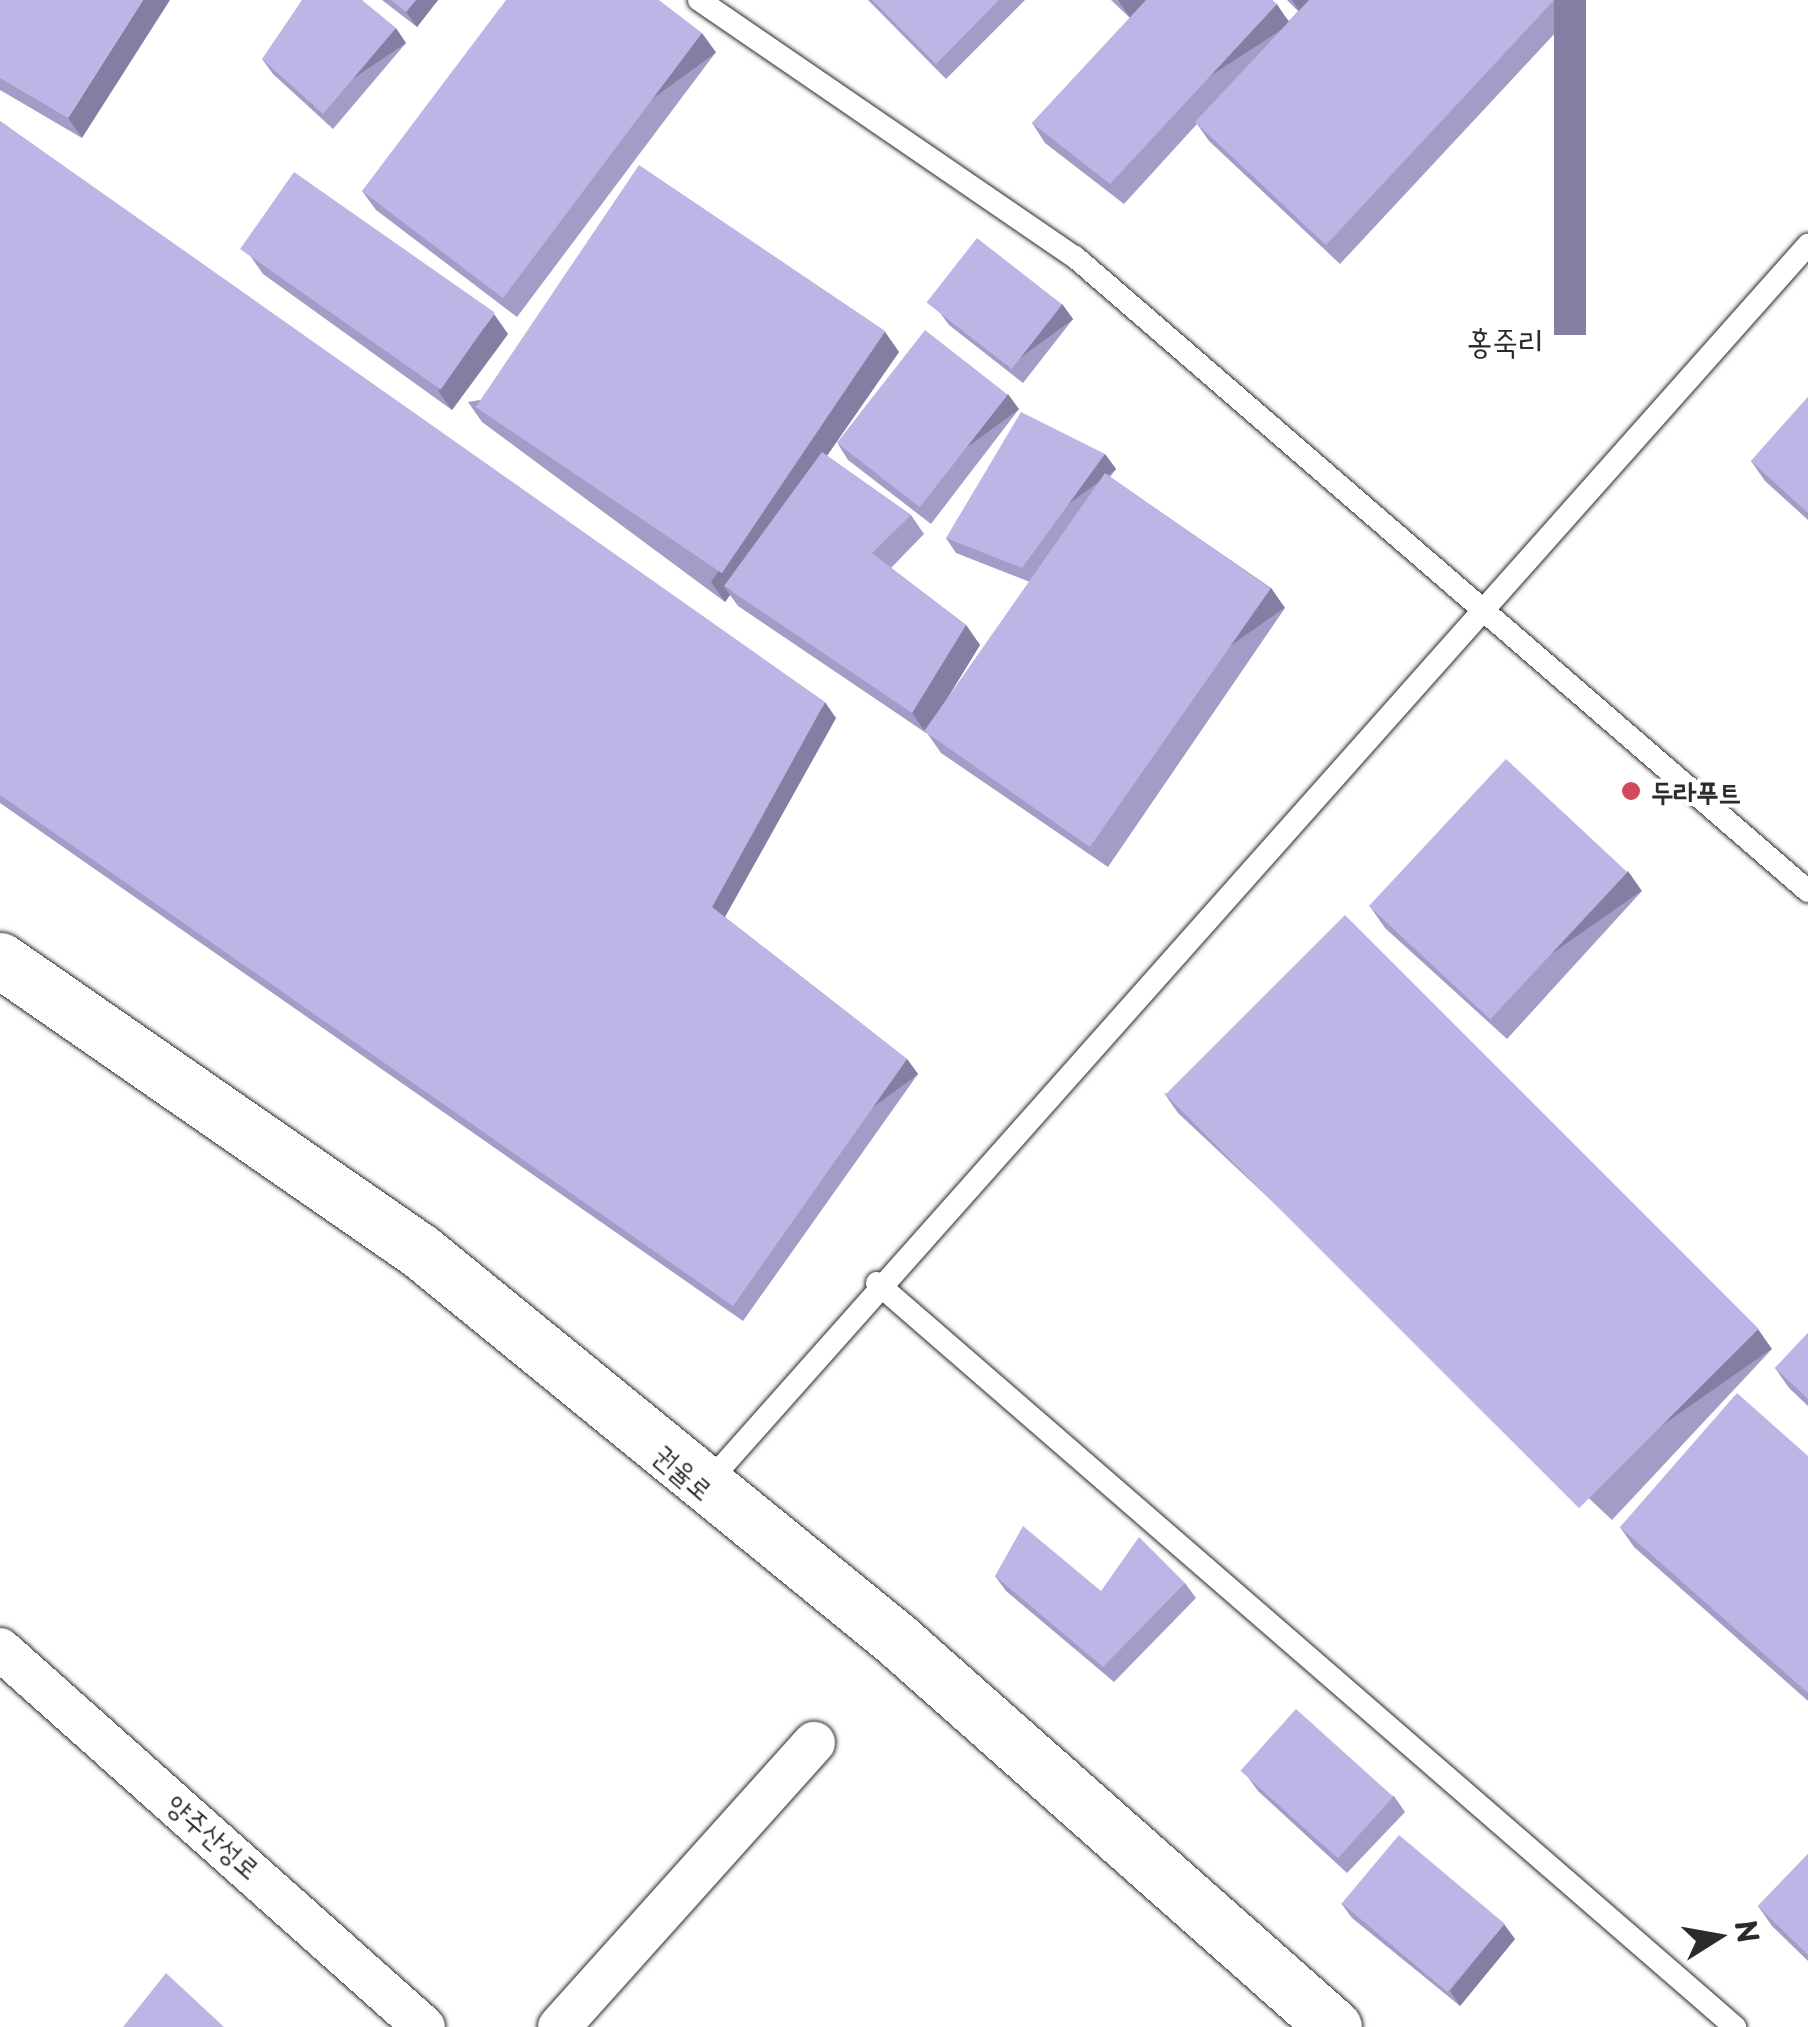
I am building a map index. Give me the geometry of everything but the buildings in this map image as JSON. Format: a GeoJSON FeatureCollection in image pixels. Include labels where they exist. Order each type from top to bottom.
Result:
{"type":"FeatureCollection","features":[{"type":"Feature","properties":{"kind":"main road","name":"권율로"},"geometry":{"type":"LineString","coordinates":[[0,960],[420,1251],[702,1490],[896,1639],[1334,2027]]}},
{"type":"Feature","properties":{"kind":"street","name":"양주산성로"},"geometry":{"type":"LineString","coordinates":[[0,1649],[424,2027]]}},
{"type":"Feature","properties":{"kind":"street"},"geometry":{"type":"LineString","coordinates":[[559,2027],[814,1743]]}},
{"type":"Feature","properties":{"kind":"lane"},"geometry":{"type":"LineString","coordinates":[[699,0],[1074,257],[1486,608],[1808,891]]}},
{"type":"Feature","properties":{"kind":"lane"},"geometry":{"type":"LineString","coordinates":[[702,1490],[876,1283],[1808,246]]}},
{"type":"Feature","properties":{"kind":"lane"},"geometry":{"type":"LineString","coordinates":[[876,1283],[1735,2027]]}},
{"type":"Feature","properties":{"kind":"place","name":"두라푸트"},"geometry":{"type":"Point","coordinates":[1631,791]}},
{"type":"Feature","properties":{"kind":"district","name":"홍죽리"},"geometry":{"type":"Point","coordinates":[1505,340]}}]}
